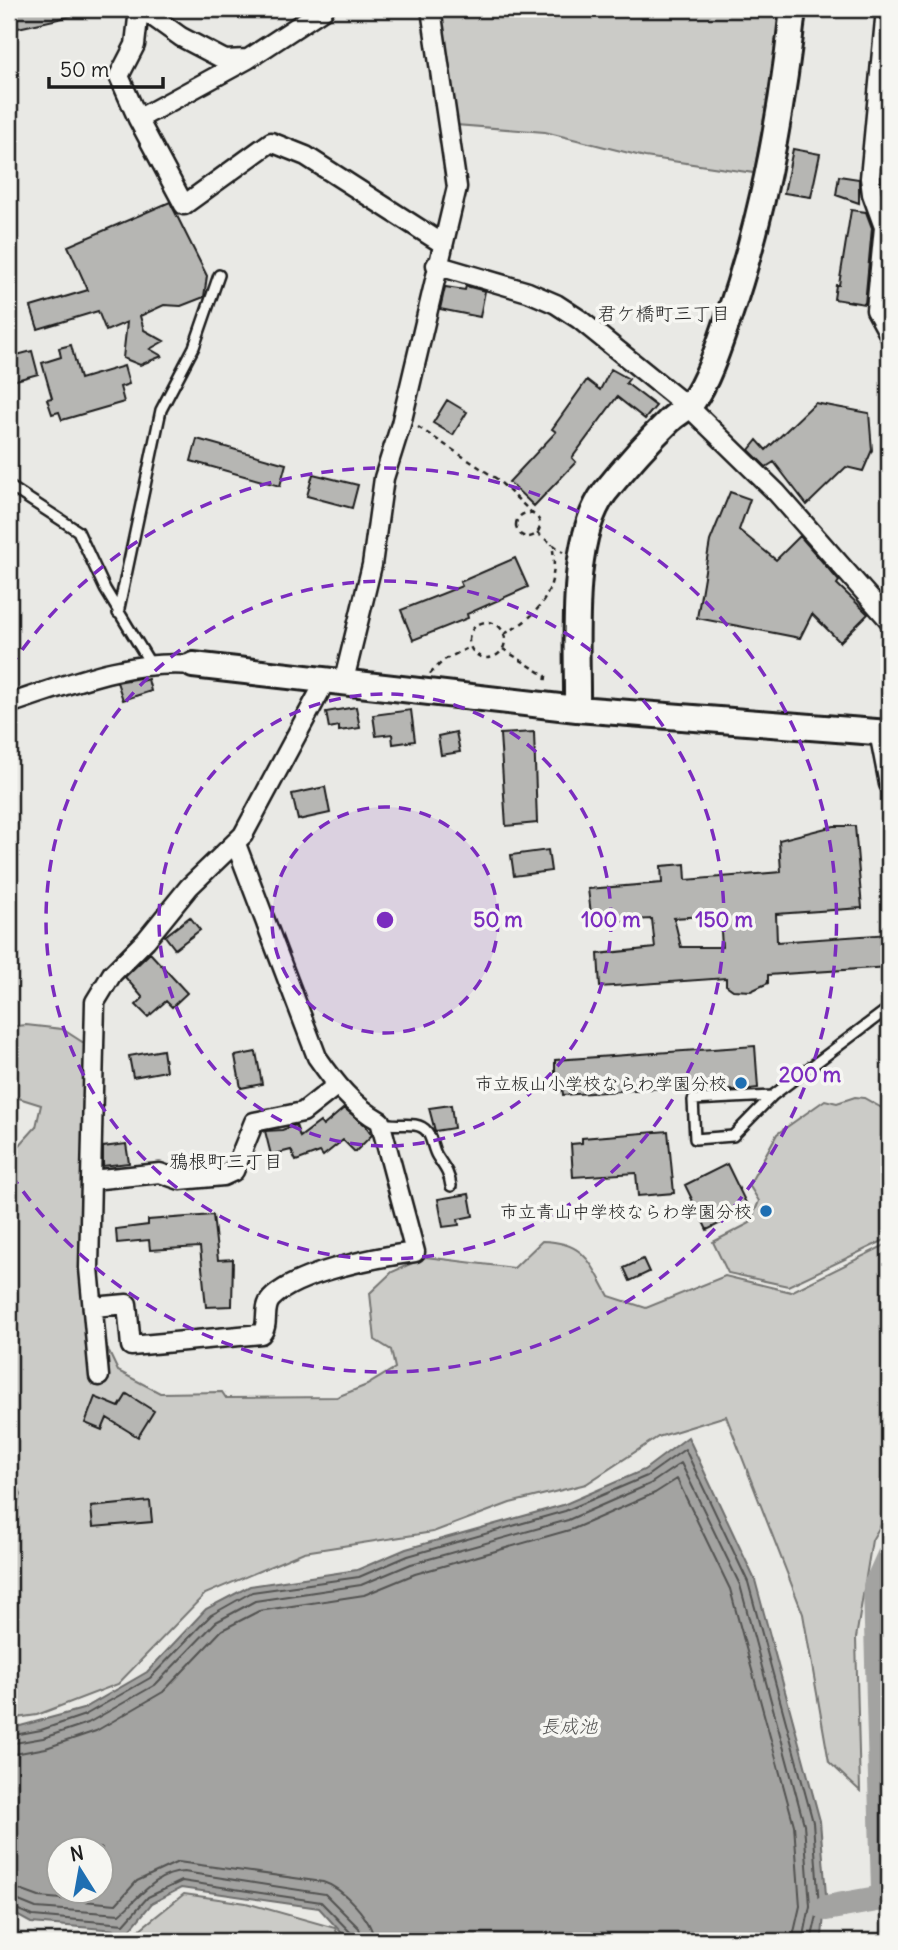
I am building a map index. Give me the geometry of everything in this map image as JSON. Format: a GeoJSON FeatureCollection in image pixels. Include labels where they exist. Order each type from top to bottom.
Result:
{"type":"FeatureCollection","features":[{"type":"Feature","properties":{"kind":"street"},"geometry":{"type":"LineString","coordinates":[[248,59],[225,60],[181,37],[140,9],[135,45],[119,76],[138,119],[184,205],[271,142],[306,156],[443,244]]}},
{"type":"Feature","properties":{"kind":"street"},"geometry":{"type":"LineString","coordinates":[[138,119],[248,59],[324,9]]}},
{"type":"Feature","properties":{"kind":"street"},"geometry":{"type":"LineString","coordinates":[[100,1376],[89,1268],[91,1063],[95,1002],[112,975],[146,940],[189,887],[236,844],[299,735],[335,680],[372,565],[384,478],[401,424],[436,265],[457,187],[431,9]]}},
{"type":"Feature","properties":{"kind":"street"},"geometry":{"type":"LineString","coordinates":[[577,709],[580,566],[588,521],[603,495],[632,460],[693,402],[720,343],[758,223],[770,171],[793,9]]}},
{"type":"Feature","properties":{"kind":"street"},"geometry":{"type":"LineString","coordinates":[[886,9],[870,150],[870,178],[884,227],[876,310],[889,334]]}},
{"type":"Feature","properties":{"kind":"street"},"geometry":{"type":"LineString","coordinates":[[436,265],[556,304],[686,407],[786,502],[889,620]]}},
{"type":"Feature","properties":{"kind":"street"},"geometry":{"type":"LineString","coordinates":[[9,704],[131,666],[150,663],[193,665],[577,709],[884,733],[889,784]]}},
{"type":"Feature","properties":{"kind":"street"},"geometry":{"type":"LineString","coordinates":[[93,1307],[127,1304],[131,1346],[261,1334],[264,1330],[266,1306],[272,1297],[300,1283],[369,1259],[415,1252],[380,1121],[365,1113],[336,1086],[317,1057],[236,844]]}},
{"type":"Feature","properties":{"kind":"street"},"geometry":{"type":"LineString","coordinates":[[91,1180],[160,1173],[180,1181],[223,1176],[234,1171],[254,1122],[303,1112],[336,1086]]}},
{"type":"Feature","properties":{"kind":"lane"},"geometry":{"type":"LineString","coordinates":[[118,613],[161,410],[194,347],[219,275]]}},
{"type":"Feature","properties":{"kind":"lane"},"geometry":{"type":"LineString","coordinates":[[9,486],[78,531],[118,613],[150,663]]}},
{"type":"Feature","properties":{"kind":"lane"},"geometry":{"type":"LineString","coordinates":[[772,1096],[693,1100],[695,1139],[733,1136],[772,1096],[889,1008]]}},
{"type":"Feature","properties":{"kind":"lane"},"geometry":{"type":"LineString","coordinates":[[380,1121],[392,1126],[418,1125],[424,1129],[431,1136],[435,1153],[448,1170],[451,1186]]}},
{"type":"Feature","properties":{"kind":"path"},"geometry":{"type":"LineString","coordinates":[[401,424],[422,427],[497,479],[536,516],[540,526],[537,533],[531,537],[523,536],[516,526],[518,519],[524,514],[536,516]]}},
{"type":"Feature","properties":{"kind":"path"},"geometry":{"type":"LineString","coordinates":[[537,533],[567,555]]}},
{"type":"Feature","properties":{"kind":"path"},"geometry":{"type":"LineString","coordinates":[[504,634],[535,614],[548,595],[554,575],[552,544]]}},
{"type":"Feature","properties":{"kind":"path"},"geometry":{"type":"LineString","coordinates":[[492,622],[504,634],[503,649],[487,658],[476,654],[470,647],[471,632],[480,623],[492,622]]}},
{"type":"Feature","properties":{"kind":"path"},"geometry":{"type":"LineString","coordinates":[[426,678],[444,660],[470,647]]}},
{"type":"Feature","properties":{"kind":"path"},"geometry":{"type":"LineString","coordinates":[[503,649],[546,676],[544,692]]}},
{"type":"Feature","properties":{"kind":"shaded area"},"geometry":{"type":"Polygon","coordinates":[[[441,9],[783,9],[754,173],[645,157],[545,132],[456,125],[441,9]]]}},
{"type":"Feature","properties":{"kind":"shaded area"},"geometry":{"type":"Polygon","coordinates":[[[26,1025],[62,1029],[87,1045],[84,1300],[118,1371],[160,1393],[222,1392],[226,1398],[337,1397],[367,1385],[395,1368],[391,1350],[375,1340],[370,1293],[392,1272],[426,1257],[514,1268],[542,1241],[556,1242],[568,1245],[584,1256],[609,1296],[646,1308],[725,1276],[791,1292],[889,1243],[889,1511],[872,1540],[856,1638],[860,1791],[829,1762],[803,1614],[726,1416],[658,1437],[586,1484],[510,1503],[433,1532],[304,1552],[205,1594],[118,1684],[37,1715],[9,1719],[9,1526],[21,1495],[9,1453],[9,1157],[36,1127],[41,1105],[9,1095],[9,1027],[26,1025]]]}},
{"type":"Feature","properties":{"kind":"shaded area"},"geometry":{"type":"Polygon","coordinates":[[[855,1097],[864,1098],[889,1112],[889,1231],[885,1240],[788,1286],[728,1273],[713,1242],[750,1223],[759,1201],[749,1185],[777,1134],[825,1100],[837,1103],[855,1097]]]}},
{"type":"Feature","properties":{"kind":"shaded area"},"geometry":{"type":"Polygon","coordinates":[[[184,1894],[246,1903],[335,1928],[341,1941],[135,1941],[134,1934],[184,1894]]]}},
{"type":"Feature","properties":{"kind":"water","name":"長成池"},"geometry":{"type":"Polygon","coordinates":[[[688,1437],[755,1580],[820,1821],[826,1895],[822,1936],[814,1941],[349,1941],[319,1908],[181,1888],[152,1903],[129,1931],[31,1923],[9,1911],[9,1729],[83,1709],[147,1672],[206,1609],[250,1586],[357,1570],[406,1549],[563,1505],[644,1470],[688,1437]]]}},
{"type":"Feature","properties":{"kind":"building"},"geometry":{"type":"Polygon","coordinates":[[[9,9],[81,9],[81,14],[9,30],[9,9]]]}},
{"type":"Feature","properties":{"kind":"building"},"geometry":{"type":"Polygon","coordinates":[[[793,149],[820,154],[811,197],[784,193],[793,149]]]}},
{"type":"Feature","properties":{"kind":"building"},"geometry":{"type":"Polygon","coordinates":[[[839,176],[859,179],[859,203],[836,195],[839,176]]]}},
{"type":"Feature","properties":{"kind":"building"},"geometry":{"type":"Polygon","coordinates":[[[170,202],[207,276],[204,297],[181,306],[164,305],[140,316],[144,330],[164,341],[150,349],[162,356],[140,365],[123,358],[127,322],[106,331],[98,311],[38,329],[31,307],[88,290],[68,246],[170,202]]]}},
{"type":"Feature","properties":{"kind":"building"},"geometry":{"type":"Polygon","coordinates":[[[851,210],[866,212],[872,228],[865,304],[834,299],[836,285],[839,285],[851,210]]]}},
{"type":"Feature","properties":{"kind":"building"},"geometry":{"type":"Polygon","coordinates":[[[466,286],[485,291],[480,317],[440,309],[445,287],[465,290],[466,286]]]}},
{"type":"Feature","properties":{"kind":"building"},"geometry":{"type":"Polygon","coordinates":[[[71,345],[80,379],[124,366],[129,384],[120,387],[124,402],[62,420],[59,412],[52,414],[47,399],[52,398],[42,363],[61,357],[59,348],[71,345]]]}},
{"type":"Feature","properties":{"kind":"building"},"geometry":{"type":"Polygon","coordinates":[[[32,351],[38,374],[9,382],[9,357],[32,351]]]}},
{"type":"Feature","properties":{"kind":"building"},"geometry":{"type":"Polygon","coordinates":[[[611,369],[629,379],[626,383],[656,406],[645,419],[617,397],[572,458],[576,462],[534,506],[509,482],[556,432],[552,429],[587,380],[600,390],[611,369]]]}},
{"type":"Feature","properties":{"kind":"building"},"geometry":{"type":"Polygon","coordinates":[[[447,400],[467,412],[453,435],[433,423],[447,400]]]}},
{"type":"Feature","properties":{"kind":"building"},"geometry":{"type":"Polygon","coordinates":[[[815,403],[869,413],[872,450],[863,471],[846,467],[807,505],[774,462],[766,467],[749,450],[757,440],[766,450],[815,403]]]}},
{"type":"Feature","properties":{"kind":"building"},"geometry":{"type":"Polygon","coordinates":[[[197,439],[286,464],[280,486],[191,461],[197,439]]]}},
{"type":"Feature","properties":{"kind":"building"},"geometry":{"type":"Polygon","coordinates":[[[313,474],[358,485],[352,508],[307,496],[313,474]]]}},
{"type":"Feature","properties":{"kind":"building"},"geometry":{"type":"Polygon","coordinates":[[[730,492],[750,499],[739,530],[776,560],[800,536],[839,581],[837,584],[868,614],[840,642],[812,614],[800,638],[697,618],[710,541],[730,492]]]}},
{"type":"Feature","properties":{"kind":"building"},"geometry":{"type":"Polygon","coordinates":[[[515,558],[528,587],[467,614],[468,618],[413,640],[401,610],[462,586],[460,582],[515,558]]]}},
{"type":"Feature","properties":{"kind":"building"},"geometry":{"type":"Polygon","coordinates":[[[140,678],[141,681],[148,679],[151,691],[123,700],[117,682],[140,678]]]}},
{"type":"Feature","properties":{"kind":"building"},"geometry":{"type":"Polygon","coordinates":[[[356,707],[360,728],[339,731],[339,726],[329,728],[326,712],[356,707]]]}},
{"type":"Feature","properties":{"kind":"building"},"geometry":{"type":"Polygon","coordinates":[[[411,710],[415,741],[393,744],[392,734],[376,736],[373,715],[411,710]]]}},
{"type":"Feature","properties":{"kind":"building"},"geometry":{"type":"Polygon","coordinates":[[[456,732],[460,752],[441,755],[438,736],[456,732]]]}},
{"type":"Feature","properties":{"kind":"building"},"geometry":{"type":"Polygon","coordinates":[[[534,732],[537,823],[506,826],[500,734],[534,732]]]}},
{"type":"Feature","properties":{"kind":"building"},"geometry":{"type":"Polygon","coordinates":[[[325,787],[330,813],[298,820],[292,794],[325,787]]]}},
{"type":"Feature","properties":{"kind":"building"},"geometry":{"type":"Polygon","coordinates":[[[834,826],[855,826],[862,908],[776,914],[777,942],[889,934],[889,967],[768,975],[768,983],[751,991],[733,990],[726,985],[726,978],[600,987],[598,954],[655,948],[652,919],[592,922],[588,889],[662,883],[661,866],[685,864],[686,880],[781,872],[779,840],[834,826]],[[720,915],[674,918],[681,947],[722,947],[720,915]]]}},
{"type":"Feature","properties":{"kind":"building"},"geometry":{"type":"Polygon","coordinates":[[[548,850],[551,871],[514,876],[511,855],[548,850]]]}},
{"type":"Feature","properties":{"kind":"building"},"geometry":{"type":"Polygon","coordinates":[[[190,917],[200,930],[175,949],[165,936],[190,917]]]}},
{"type":"Feature","properties":{"kind":"building"},"geometry":{"type":"Polygon","coordinates":[[[150,953],[187,993],[172,1007],[166,1001],[148,1017],[136,1005],[143,998],[125,977],[150,953]]]}},
{"type":"Feature","properties":{"kind":"building"},"geometry":{"type":"Polygon","coordinates":[[[755,1046],[758,1088],[692,1091],[692,1086],[563,1095],[562,1084],[555,1083],[555,1060],[755,1046]]]}},
{"type":"Feature","properties":{"kind":"building"},"geometry":{"type":"Polygon","coordinates":[[[163,1050],[166,1071],[133,1077],[129,1056],[163,1050]]]}},
{"type":"Feature","properties":{"kind":"building"},"geometry":{"type":"Polygon","coordinates":[[[256,1052],[262,1084],[241,1088],[235,1056],[256,1052]]]}},
{"type":"Feature","properties":{"kind":"building"},"geometry":{"type":"Polygon","coordinates":[[[451,1105],[454,1128],[435,1131],[429,1108],[451,1105]]]}},
{"type":"Feature","properties":{"kind":"building"},"geometry":{"type":"Polygon","coordinates":[[[344,1108],[365,1125],[372,1135],[355,1152],[343,1140],[323,1156],[320,1152],[296,1161],[291,1150],[271,1155],[265,1131],[282,1130],[296,1125],[300,1137],[320,1122],[323,1126],[344,1108]]]}},
{"type":"Feature","properties":{"kind":"building"},"geometry":{"type":"Polygon","coordinates":[[[668,1131],[674,1193],[638,1196],[636,1173],[573,1177],[571,1144],[582,1143],[582,1138],[668,1131]]]}},
{"type":"Feature","properties":{"kind":"building"},"geometry":{"type":"Polygon","coordinates":[[[126,1144],[129,1163],[103,1166],[103,1147],[126,1144]]]}},
{"type":"Feature","properties":{"kind":"building"},"geometry":{"type":"Polygon","coordinates":[[[727,1164],[749,1209],[707,1230],[685,1185],[727,1164]]]}},
{"type":"Feature","properties":{"kind":"building"},"geometry":{"type":"Polygon","coordinates":[[[469,1194],[473,1216],[458,1219],[459,1225],[443,1227],[438,1199],[469,1194]]]}},
{"type":"Feature","properties":{"kind":"building"},"geometry":{"type":"Polygon","coordinates":[[[213,1215],[218,1260],[233,1259],[232,1306],[206,1307],[200,1247],[150,1250],[149,1240],[117,1243],[116,1229],[148,1225],[148,1220],[213,1215]]]}},
{"type":"Feature","properties":{"kind":"building"},"geometry":{"type":"Polygon","coordinates":[[[643,1259],[649,1272],[630,1281],[624,1268],[643,1259]]]}},
{"type":"Feature","properties":{"kind":"building"},"geometry":{"type":"Polygon","coordinates":[[[127,1394],[154,1411],[138,1437],[107,1418],[102,1430],[85,1423],[95,1397],[119,1407],[127,1394]]]}},
{"type":"Feature","properties":{"kind":"building"},"geometry":{"type":"Polygon","coordinates":[[[150,1501],[152,1522],[93,1527],[91,1507],[150,1501]]]}},
{"type":"Feature","properties":{"kind":"waterway"},"geometry":{"type":"LineString","coordinates":[[826,1908],[877,1899],[884,1892],[876,1586],[889,1557]]}},
{"type":"Feature","properties":{"kind":"place","name":"市立板山小学校ならわ学園分校"},"geometry":{"type":"Point","coordinates":[741,1083]}},
{"type":"Feature","properties":{"kind":"place","name":"市立青山中学校ならわ学園分校"},"geometry":{"type":"Point","coordinates":[766,1211]}},
{"type":"Feature","properties":{"kind":"district","name":"君ケ橋町三丁目"},"geometry":{"type":"Point","coordinates":[664,313]}},
{"type":"Feature","properties":{"kind":"district","name":"鴉根町三丁目"},"geometry":{"type":"Point","coordinates":[226,1161]}}]}
